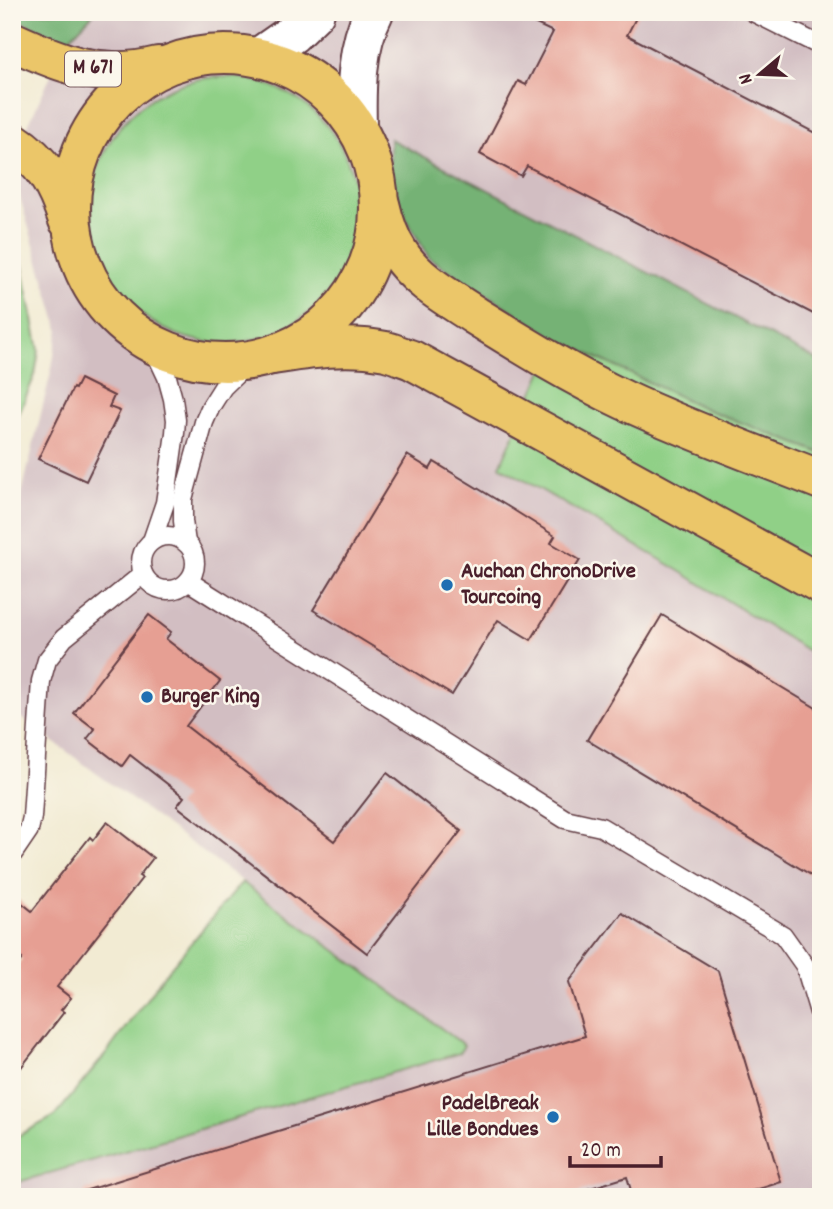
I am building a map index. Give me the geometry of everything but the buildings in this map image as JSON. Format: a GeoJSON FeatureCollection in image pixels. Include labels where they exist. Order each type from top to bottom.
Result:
{"type":"FeatureCollection","features":[{"type":"Feature","properties":{"kind":"main road","name":"M 671"},"geometry":{"type":"LineString","coordinates":[[12,41],[57,61],[102,70],[149,68],[173,62]]}},
{"type":"Feature","properties":{"kind":"main road"},"geometry":{"type":"LineString","coordinates":[[75,240],[72,193],[78,162],[90,132],[109,106],[145,75],[173,62],[216,53],[258,57],[288,66],[315,82],[338,102],[357,127],[371,156],[379,188],[378,234],[370,264],[355,292],[336,316],[313,335],[286,350],[261,358]]}},
{"type":"Feature","properties":{"kind":"main road"},"geometry":{"type":"LineString","coordinates":[[12,141],[29,152],[55,184],[84,268],[97,294],[116,317],[151,343],[175,354],[226,362],[336,347],[386,352],[412,360],[821,584]]}},
{"type":"Feature","properties":{"kind":"main road"},"geometry":{"type":"LineString","coordinates":[[380,204],[387,231],[400,254],[416,273],[435,290],[493,327],[624,400],[821,480]]}},
{"type":"Feature","properties":{"kind":"main road"},"geometry":{"type":"LineString","coordinates":[[542,431],[821,607]]}},
{"type":"Feature","properties":{"kind":"street"},"geometry":{"type":"LineString","coordinates":[[258,57],[292,34],[315,12]]}},
{"type":"Feature","properties":{"kind":"street"},"geometry":{"type":"LineString","coordinates":[[357,127],[356,92],[360,57],[374,12]]}},
{"type":"Feature","properties":{"kind":"lane"},"geometry":{"type":"LineString","coordinates":[[753,12],[821,46]]}},
{"type":"Feature","properties":{"kind":"lane"},"geometry":{"type":"LineString","coordinates":[[151,343],[167,377],[176,420],[166,503],[152,541],[141,560],[144,574],[150,583],[164,590],[174,589],[188,581],[193,573],[195,564],[187,543],[183,499],[204,422],[223,387],[261,358]]}},
{"type":"Feature","properties":{"kind":"lane"},"geometry":{"type":"LineString","coordinates":[[152,541],[170,536],[187,543]]}},
{"type":"Feature","properties":{"kind":"lane"},"geometry":{"type":"LineString","coordinates":[[12,855],[29,830],[32,817],[41,681],[47,660],[64,638],[144,574]]}},
{"type":"Feature","properties":{"kind":"lane"},"geometry":{"type":"LineString","coordinates":[[188,581],[565,819],[601,827],[783,935],[806,966],[821,1019]]}},
{"type":"Feature","properties":{"kind":"shaded area"},"geometry":{"type":"Polygon","coordinates":[[[95,12],[821,12],[821,362],[391,139],[390,172],[429,258],[557,339],[500,466],[675,568],[821,659],[821,1197],[12,1197],[12,1184],[459,1053],[464,1045],[12,711],[12,534],[59,329],[12,171],[12,160],[66,42],[95,12]]]}},
{"type":"Feature","properties":{"kind":"green space"},"geometry":{"type":"Polygon","coordinates":[[[12,12],[95,12],[66,42],[12,17],[12,12]]]}},
{"type":"Feature","properties":{"kind":"green space"},"geometry":{"type":"Polygon","coordinates":[[[211,77],[237,77],[263,82],[287,92],[309,107],[327,125],[342,147],[352,171],[357,210],[352,249],[342,273],[327,295],[309,313],[287,328],[263,338],[237,343],[211,343],[185,338],[161,328],[139,313],[121,295],[106,273],[96,249],[91,223],[91,197],[96,171],[106,147],[121,125],[139,107],[161,92],[185,82],[211,77]]]}},
{"type":"Feature","properties":{"kind":"green space"},"geometry":{"type":"Polygon","coordinates":[[[390,139],[821,362],[821,453],[706,409],[557,339],[429,258],[402,211],[390,172],[390,139]]]}},
{"type":"Feature","properties":{"kind":"green space"},"geometry":{"type":"Polygon","coordinates":[[[12,231],[16,233],[39,350],[35,375],[12,430],[12,231]]]}},
{"type":"Feature","properties":{"kind":"green space"},"geometry":{"type":"Polygon","coordinates":[[[557,339],[706,409],[821,453],[821,659],[675,568],[500,466],[557,339]]]}},
{"type":"Feature","properties":{"kind":"green space"},"geometry":{"type":"Polygon","coordinates":[[[242,882],[464,1045],[460,1053],[12,1184],[12,1139],[55,1116],[106,1054],[165,974],[242,882]]]}},
{"type":"Feature","properties":{"kind":"place","name":"Auchan ChronoDrive Tourcoing"},"geometry":{"type":"Point","coordinates":[447,585]}},
{"type":"Feature","properties":{"kind":"place","name":"Burger King"},"geometry":{"type":"Point","coordinates":[147,697]}},
{"type":"Feature","properties":{"kind":"place","name":"PadelBreak Lille Bondues"},"geometry":{"type":"Point","coordinates":[553,1117]}}]}
